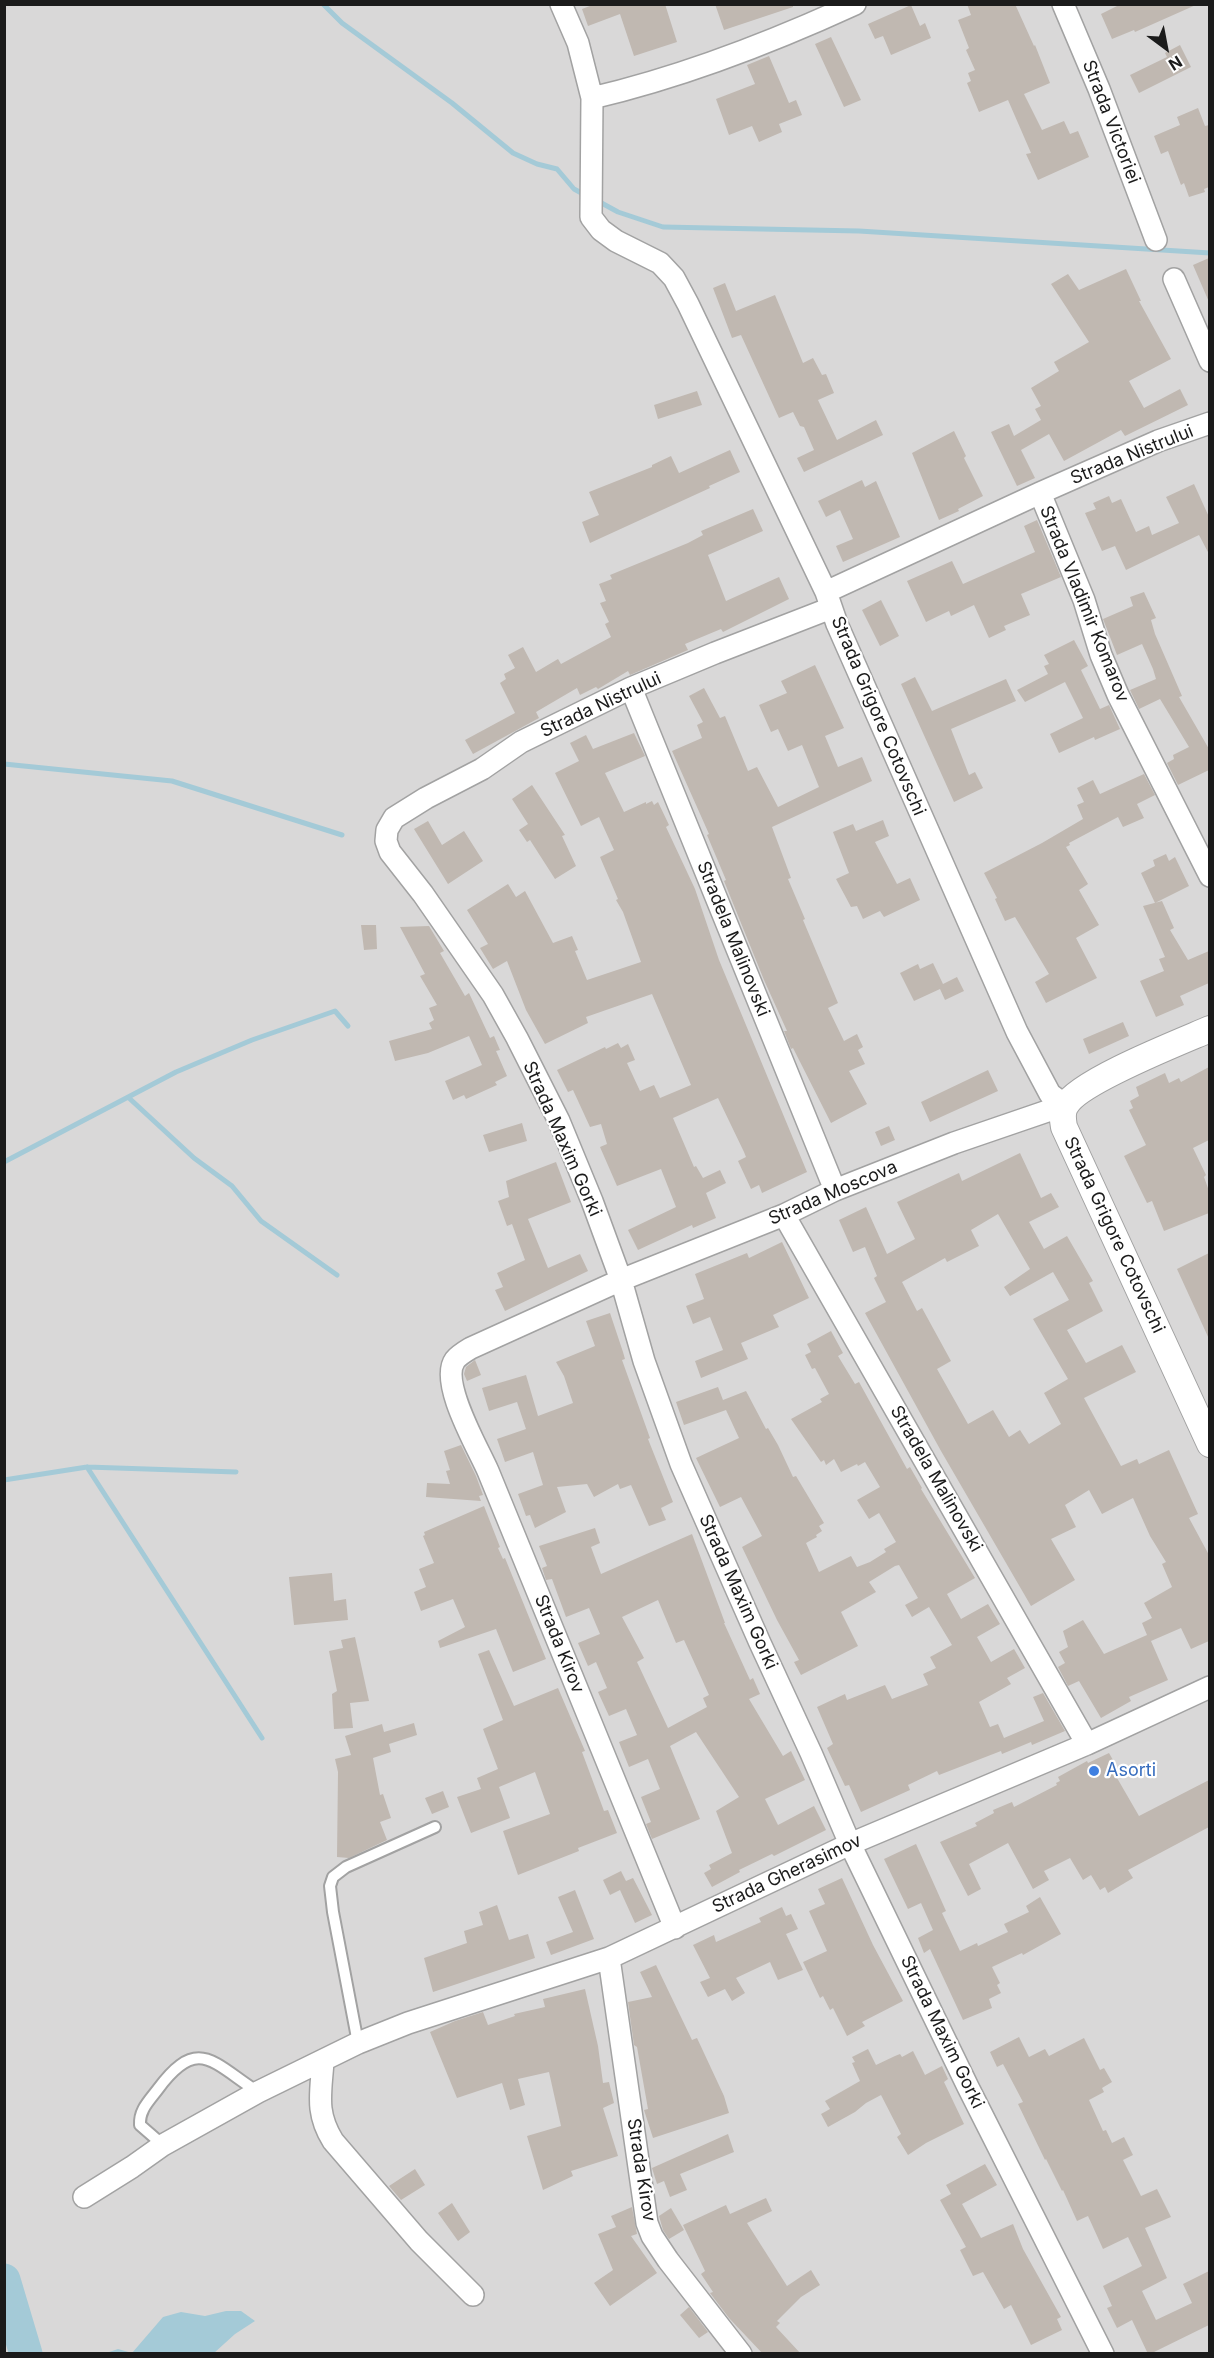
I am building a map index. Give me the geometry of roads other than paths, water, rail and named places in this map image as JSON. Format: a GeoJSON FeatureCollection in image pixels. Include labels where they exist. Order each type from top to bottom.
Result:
{"type":"FeatureCollection","features":[{"type":"Feature","properties":{"kind":"street","name":"Strada Grigore Cotovschi"},"geometry":{"type":"LineString","coordinates":[[561,4],[578,43],[592,98],[591,217],[601,230],[616,241],[660,263],[674,278],[828,600],[1017,1032],[1050,1094],[1065,1105],[1062,1116],[1064,1127],[1209,1444]]}},
{"type":"Feature","properties":{"kind":"street"},"geometry":{"type":"LineString","coordinates":[[592,98],[692,70],[855,4]]}},
{"type":"Feature","properties":{"kind":"street","name":"Strada Victoriei"},"geometry":{"type":"LineString","coordinates":[[1063,4],[1099,89],[1156,240]]}},
{"type":"Feature","properties":{"kind":"street"},"geometry":{"type":"LineString","coordinates":[[1174,279],[1209,361]]}},
{"type":"Feature","properties":{"kind":"street","name":"Strada Nistrului"},"geometry":{"type":"LineString","coordinates":[[387,830],[394,818],[404,811],[482,769],[521,742],[631,688],[715,653],[828,600],[1040,493],[1158,441],[1209,423]]}},
{"type":"Feature","properties":{"kind":"street","name":"Strada Vladimir Komarov"},"geometry":{"type":"LineString","coordinates":[[1040,493],[1084,600],[1101,655],[1118,695],[1209,876]]}},
{"type":"Feature","properties":{"kind":"street","name":"Stradela Malinovski"},"geometry":{"type":"LineString","coordinates":[[631,688],[835,1190]]}},
{"type":"Feature","properties":{"kind":"street","name":"Strada Maxim Gorki"},"geometry":{"type":"LineString","coordinates":[[387,830],[390,852],[423,894],[493,995],[559,1120],[621,1280],[644,1361],[681,1464],[850,1844],[963,2076],[1103,2354]]}},
{"type":"Feature","properties":{"kind":"street","name":"Strada Moscova"},"geometry":{"type":"LineString","coordinates":[[455,1360],[471,1348],[621,1280],[784,1215],[835,1190],[954,1143],[1065,1105],[1088,1085],[1209,1029]]}},
{"type":"Feature","properties":{"kind":"street","name":"Stradela Malinovski"},"geometry":{"type":"LineString","coordinates":[[784,1215],[1088,1744]]}},
{"type":"Feature","properties":{"kind":"street","name":"Strada Kirov"},"geometry":{"type":"LineString","coordinates":[[455,1360],[451,1372],[451,1384],[456,1399],[488,1471],[675,1928]]}},
{"type":"Feature","properties":{"kind":"street","name":"Strada Gherasimov"},"geometry":{"type":"LineString","coordinates":[[84,2197],[132,2168],[163,2145],[258,2092],[358,2043],[408,2023],[609,1958],[850,1844],[1088,1744],[1209,1687]]}},
{"type":"Feature","properties":{"kind":"street","name":"Strada Kirov"},"geometry":{"type":"LineString","coordinates":[[609,1958],[648,2223],[652,2236],[741,2354]]}},
{"type":"Feature","properties":{"kind":"street"},"geometry":{"type":"LineString","coordinates":[[323,2061],[320,2112],[324,2127],[333,2141],[419,2241],[473,2295]]}},
{"type":"Feature","properties":{"kind":"lane"},"geometry":{"type":"LineString","coordinates":[[358,2043],[333,1912],[330,1886],[333,1877],[346,1867],[435,1827]]}},
{"type":"Feature","properties":{"kind":"lane"},"geometry":{"type":"LineString","coordinates":[[163,2145],[140,2126],[142,2110],[172,2070],[191,2058],[208,2059],[258,2092]]}},
{"type":"Feature","properties":{"kind":"water"},"geometry":{"type":"Polygon","coordinates":[[[226,2311],[241,2311],[255,2321],[235,2334],[214,2353],[132,2353],[163,2317],[181,2312],[205,2316],[226,2311]]]}},
{"type":"Feature","properties":{"kind":"water"},"geometry":{"type":"Polygon","coordinates":[[[118,2349],[132,2353],[106,2353],[118,2349]]]}},
{"type":"Feature","properties":{"kind":"waterway"},"geometry":{"type":"LineString","coordinates":[[323,4],[342,23],[452,103],[513,153],[537,164],[557,169],[574,189],[585,195]]}},
{"type":"Feature","properties":{"kind":"waterway"},"geometry":{"type":"LineString","coordinates":[[596,200],[618,212],[663,227],[859,231],[1210,253]]}},
{"type":"Feature","properties":{"kind":"waterway"},"geometry":{"type":"LineString","coordinates":[[4,764],[172,781],[342,835]]}},
{"type":"Feature","properties":{"kind":"waterway"},"geometry":{"type":"LineString","coordinates":[[4,1162],[176,1072],[252,1040],[335,1011],[348,1026]]}},
{"type":"Feature","properties":{"kind":"waterway"},"geometry":{"type":"LineString","coordinates":[[129,1098],[194,1158],[232,1186],[261,1221],[337,1275]]}},
{"type":"Feature","properties":{"kind":"waterway"},"geometry":{"type":"LineString","coordinates":[[87,1467],[262,1738]]}},
{"type":"Feature","properties":{"kind":"waterway"},"geometry":{"type":"LineString","coordinates":[[4,1480],[87,1467],[236,1472]]}},
{"type":"Feature","properties":{"kind":"waterway"},"geometry":{"type":"LineString","coordinates":[[4,2280],[26,2354]]}},
{"type":"Feature","properties":{"kind":"place","name":"Asorti"},"geometry":{"type":"Point","coordinates":[1094,1771]}}]}
